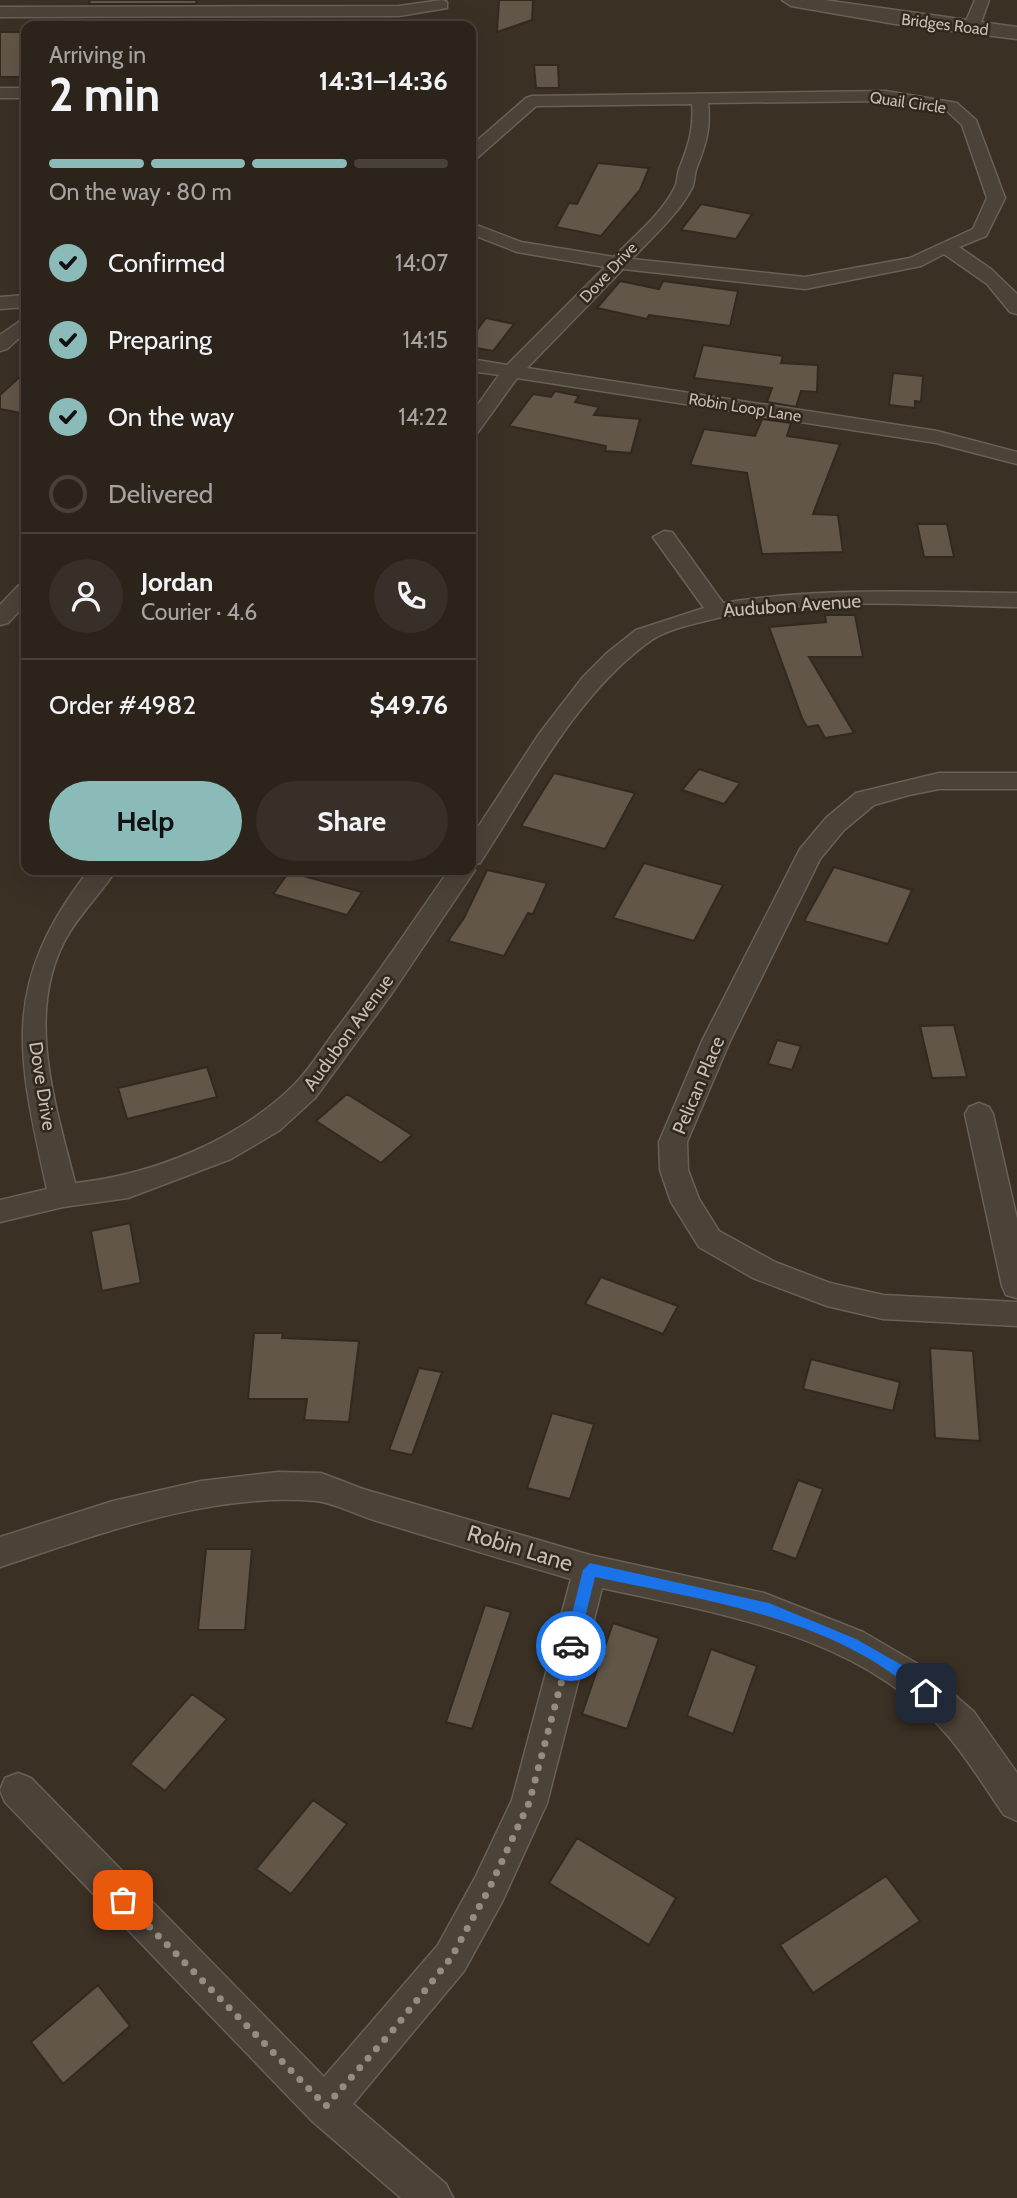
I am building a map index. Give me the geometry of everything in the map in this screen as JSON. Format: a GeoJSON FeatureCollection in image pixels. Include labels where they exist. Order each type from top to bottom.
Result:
{"type":"FeatureCollection","features":[{"type":"Feature","properties":{"kind":"street","name":"Bridges Road"},"geometry":{"type":"LineString","coordinates":[[791,0],[1017,33]]}},
{"type":"Feature","properties":{"kind":"street"},"geometry":{"type":"LineString","coordinates":[[971,28],[982,0]]}},
{"type":"Feature","properties":{"kind":"street"},"geometry":{"type":"LineString","coordinates":[[0,12],[295,6],[408,11],[442,5]]}},
{"type":"Feature","properties":{"kind":"street"},"geometry":{"type":"LineString","coordinates":[[0,93],[21,93]]}},
{"type":"Feature","properties":{"kind":"street","name":"Quail Circle"},"geometry":{"type":"LineString","coordinates":[[476,150],[532,101],[886,96],[951,106],[971,123],[996,198],[980,232],[915,262],[806,283],[616,263],[517,247],[476,230]]}},
{"type":"Feature","properties":{"kind":"street","name":"Dove Drive"},"geometry":{"type":"LineString","coordinates":[[476,421],[512,371],[546,340],[668,210],[685,185],[702,124],[699,97]]}},
{"type":"Feature","properties":{"kind":"street"},"geometry":{"type":"LineString","coordinates":[[945,246],[984,271],[1008,292],[1017,308]]}},
{"type":"Feature","properties":{"kind":"street"},"geometry":{"type":"LineString","coordinates":[[0,303],[21,301]]}},
{"type":"Feature","properties":{"kind":"street"},"geometry":{"type":"LineString","coordinates":[[0,345],[21,327]]}},
{"type":"Feature","properties":{"kind":"street","name":"Robin Loop Lane"},"geometry":{"type":"LineString","coordinates":[[476,366],[937,437],[1010,455]]}},
{"type":"Feature","properties":{"kind":"street"},"geometry":{"type":"LineString","coordinates":[[1010,455],[1017,434]]}},
{"type":"Feature","properties":{"kind":"street"},"geometry":{"type":"LineString","coordinates":[[664,537],[717,610]]}},
{"type":"Feature","properties":{"kind":"street"},"geometry":{"type":"LineString","coordinates":[[0,618],[21,596]]}},
{"type":"Feature","properties":{"kind":"street","name":"Audubon Avenue"},"geometry":{"type":"LineString","coordinates":[[476,850],[582,696],[639,638],[657,629],[717,610],[815,600],[1017,600]]}},
{"type":"Feature","properties":{"kind":"street","name":"Pelican Place"},"geometry":{"type":"LineString","coordinates":[[1017,781],[939,781],[908,786],[865,799],[835,824],[809,855],[716,1041],[673,1142],[674,1170],[686,1202],[709,1238],[764,1270],[827,1294],[883,1307],[1017,1314]]}},
{"type":"Feature","properties":{"kind":"street","name":"Dove Drive"},"geometry":{"type":"LineString","coordinates":[[62,1196],[35,1062],[34,1005],[40,968],[55,937],[80,897],[99,875]]}},
{"type":"Feature","properties":{"kind":"street","name":"Audubon Avenue"},"geometry":{"type":"LineString","coordinates":[[0,1211],[62,1196],[118,1190],[221,1151],[270,1122],[306,1091],[383,986],[459,875]]}},
{"type":"Feature","properties":{"kind":"street"},"geometry":{"type":"LineString","coordinates":[[979,1114],[1017,1286]]}},
{"type":"Feature","properties":{"kind":"street","name":"Robin Lane"},"geometry":{"type":"LineString","coordinates":[[0,1552],[113,1515],[201,1495],[278,1486],[321,1488],[359,1502],[590,1570],[764,1608],[851,1643],[909,1677],[961,1724],[1017,1803]]}},
{"type":"Feature","properties":{"kind":"street"},"geometry":{"type":"LineString","coordinates":[[326,2106],[393,2030],[451,1958],[489,1889],[529,1803],[590,1570]]}},
{"type":"Feature","properties":{"kind":"street"},"geometry":{"type":"LineString","coordinates":[[18,1790],[326,2106],[432,2198]]}},
{"type":"Feature","properties":{"kind":"building"},"geometry":{"type":"Polygon","coordinates":[[[90,0],[197,0],[196,4],[89,4],[90,0]]]}},
{"type":"Feature","properties":{"kind":"building"},"geometry":{"type":"Polygon","coordinates":[[[499,0],[533,0],[532,20],[497,32],[499,0]]]}},
{"type":"Feature","properties":{"kind":"building"},"geometry":{"type":"Polygon","coordinates":[[[84,19],[192,19],[192,21],[84,19]]]}},
{"type":"Feature","properties":{"kind":"building"},"geometry":{"type":"Polygon","coordinates":[[[0,32],[21,32],[21,77],[0,77],[0,32]]]}},
{"type":"Feature","properties":{"kind":"building"},"geometry":{"type":"Polygon","coordinates":[[[534,65],[558,65],[559,88],[536,88],[534,65]]]}},
{"type":"Feature","properties":{"kind":"building"},"geometry":{"type":"Polygon","coordinates":[[[598,163],[649,168],[640,190],[601,236],[556,227],[569,203],[577,204],[598,163]]]}},
{"type":"Feature","properties":{"kind":"building"},"geometry":{"type":"Polygon","coordinates":[[[701,204],[752,214],[736,239],[681,230],[701,204]]]}},
{"type":"Feature","properties":{"kind":"building"},"geometry":{"type":"Polygon","coordinates":[[[620,281],[659,289],[663,281],[738,291],[730,326],[649,315],[647,319],[597,308],[620,281]]]}},
{"type":"Feature","properties":{"kind":"building"},"geometry":{"type":"Polygon","coordinates":[[[486,318],[514,324],[493,351],[476,348],[476,331],[486,318]]]}},
{"type":"Feature","properties":{"kind":"building"},"geometry":{"type":"Polygon","coordinates":[[[703,345],[783,356],[781,363],[818,365],[817,392],[801,391],[796,407],[767,402],[772,388],[694,378],[703,345]]]}},
{"type":"Feature","properties":{"kind":"building"},"geometry":{"type":"Polygon","coordinates":[[[893,373],[923,376],[921,402],[915,401],[915,408],[889,405],[893,373]]]}},
{"type":"Feature","properties":{"kind":"building"},"geometry":{"type":"Polygon","coordinates":[[[21,376],[21,413],[0,409],[0,395],[21,376]]]}},
{"type":"Feature","properties":{"kind":"building"},"geometry":{"type":"Polygon","coordinates":[[[555,391],[579,396],[575,402],[599,407],[594,415],[640,419],[631,453],[605,451],[606,446],[509,426],[533,394],[551,397],[555,391]]]}},
{"type":"Feature","properties":{"kind":"building"},"geometry":{"type":"Polygon","coordinates":[[[762,419],[791,423],[787,436],[840,444],[813,514],[838,515],[843,552],[762,554],[747,473],[690,465],[704,429],[755,436],[762,419]]]}},
{"type":"Feature","properties":{"kind":"building"},"geometry":{"type":"Polygon","coordinates":[[[917,524],[947,524],[954,557],[924,557],[917,524]]]}},
{"type":"Feature","properties":{"kind":"building"},"geometry":{"type":"Polygon","coordinates":[[[825,615],[855,615],[863,657],[809,657],[854,733],[825,738],[818,725],[807,727],[802,718],[769,627],[826,622],[825,615]]]}},
{"type":"Feature","properties":{"kind":"building"},"geometry":{"type":"Polygon","coordinates":[[[699,769],[740,783],[724,804],[682,790],[699,769]]]}},
{"type":"Feature","properties":{"kind":"building"},"geometry":{"type":"Polygon","coordinates":[[[554,773],[635,793],[605,849],[521,826],[554,773]]]}},
{"type":"Feature","properties":{"kind":"building"},"geometry":{"type":"Polygon","coordinates":[[[644,863],[723,885],[694,941],[613,918],[644,863]]]}},
{"type":"Feature","properties":{"kind":"building"},"geometry":{"type":"Polygon","coordinates":[[[834,867],[912,890],[888,944],[804,921],[834,867]]]}},
{"type":"Feature","properties":{"kind":"building"},"geometry":{"type":"Polygon","coordinates":[[[487,870],[547,883],[533,914],[528,913],[504,956],[448,941],[464,918],[487,870]]]}},
{"type":"Feature","properties":{"kind":"building"},"geometry":{"type":"Polygon","coordinates":[[[287,875],[300,875],[362,892],[347,915],[273,894],[287,875]]]}},
{"type":"Feature","properties":{"kind":"building"},"geometry":{"type":"Polygon","coordinates":[[[954,1025],[967,1077],[932,1078],[920,1026],[954,1025]]]}},
{"type":"Feature","properties":{"kind":"building"},"geometry":{"type":"Polygon","coordinates":[[[777,1040],[801,1046],[792,1070],[768,1064],[777,1040]]]}},
{"type":"Feature","properties":{"kind":"building"},"geometry":{"type":"Polygon","coordinates":[[[207,1067],[217,1097],[127,1119],[118,1088],[207,1067]]]}},
{"type":"Feature","properties":{"kind":"building"},"geometry":{"type":"Polygon","coordinates":[[[347,1094],[412,1135],[381,1163],[316,1121],[347,1094]]]}},
{"type":"Feature","properties":{"kind":"building"},"geometry":{"type":"Polygon","coordinates":[[[130,1223],[141,1283],[102,1291],[91,1231],[130,1223]]]}},
{"type":"Feature","properties":{"kind":"building"},"geometry":{"type":"Polygon","coordinates":[[[601,1277],[678,1306],[663,1334],[585,1304],[601,1277]]]}},
{"type":"Feature","properties":{"kind":"building"},"geometry":{"type":"Polygon","coordinates":[[[254,1333],[283,1333],[282,1338],[359,1341],[349,1422],[304,1420],[307,1399],[248,1399],[254,1333]]]}},
{"type":"Feature","properties":{"kind":"building"},"geometry":{"type":"Polygon","coordinates":[[[930,1348],[973,1351],[980,1441],[935,1438],[930,1348]]]}},
{"type":"Feature","properties":{"kind":"building"},"geometry":{"type":"Polygon","coordinates":[[[811,1359],[900,1382],[893,1411],[803,1389],[811,1359]]]}},
{"type":"Feature","properties":{"kind":"building"},"geometry":{"type":"Polygon","coordinates":[[[419,1368],[442,1372],[412,1455],[389,1450],[419,1368]]]}},
{"type":"Feature","properties":{"kind":"building"},"geometry":{"type":"Polygon","coordinates":[[[552,1413],[594,1424],[570,1499],[527,1488],[552,1413]]]}},
{"type":"Feature","properties":{"kind":"building"},"geometry":{"type":"Polygon","coordinates":[[[798,1480],[823,1489],[796,1559],[771,1550],[798,1480]]]}},
{"type":"Feature","properties":{"kind":"building"},"geometry":{"type":"Polygon","coordinates":[[[206,1549],[252,1549],[245,1630],[198,1630],[206,1549]]]}},
{"type":"Feature","properties":{"kind":"building"},"geometry":{"type":"Polygon","coordinates":[[[485,1605],[511,1612],[472,1729],[446,1722],[485,1605]]]}},
{"type":"Feature","properties":{"kind":"building"},"geometry":{"type":"Polygon","coordinates":[[[613,1623],[659,1638],[627,1729],[582,1714],[613,1623]]]}},
{"type":"Feature","properties":{"kind":"building"},"geometry":{"type":"Polygon","coordinates":[[[711,1649],[757,1666],[733,1734],[687,1716],[711,1649]]]}},
{"type":"Feature","properties":{"kind":"building"},"geometry":{"type":"Polygon","coordinates":[[[192,1694],[227,1719],[165,1791],[130,1764],[192,1694]]]}},
{"type":"Feature","properties":{"kind":"building"},"geometry":{"type":"Polygon","coordinates":[[[313,1800],[347,1824],[291,1894],[256,1869],[313,1800]]]}},
{"type":"Feature","properties":{"kind":"building"},"geometry":{"type":"Polygon","coordinates":[[[577,1838],[676,1898],[649,1945],[549,1883],[577,1838]]]}},
{"type":"Feature","properties":{"kind":"building"},"geometry":{"type":"Polygon","coordinates":[[[886,1876],[920,1921],[813,1993],[780,1945],[886,1876]]]}},
{"type":"Feature","properties":{"kind":"building"},"geometry":{"type":"Polygon","coordinates":[[[98,1985],[130,2026],[63,2084],[31,2042],[98,1985]]]}},
{"type":"Feature","properties":{"kind":"way so far"},"geometry":{"type":"LineString","coordinates":[[123,1900],[326,2106],[393,2030],[451,1958],[489,1889],[529,1803],[571,1646]]}},
{"type":"Feature","properties":{"kind":"route"},"geometry":{"type":"LineString","coordinates":[[571,1646],[590,1570],[764,1608],[851,1643],[909,1677],[926,1693]]}}]}
